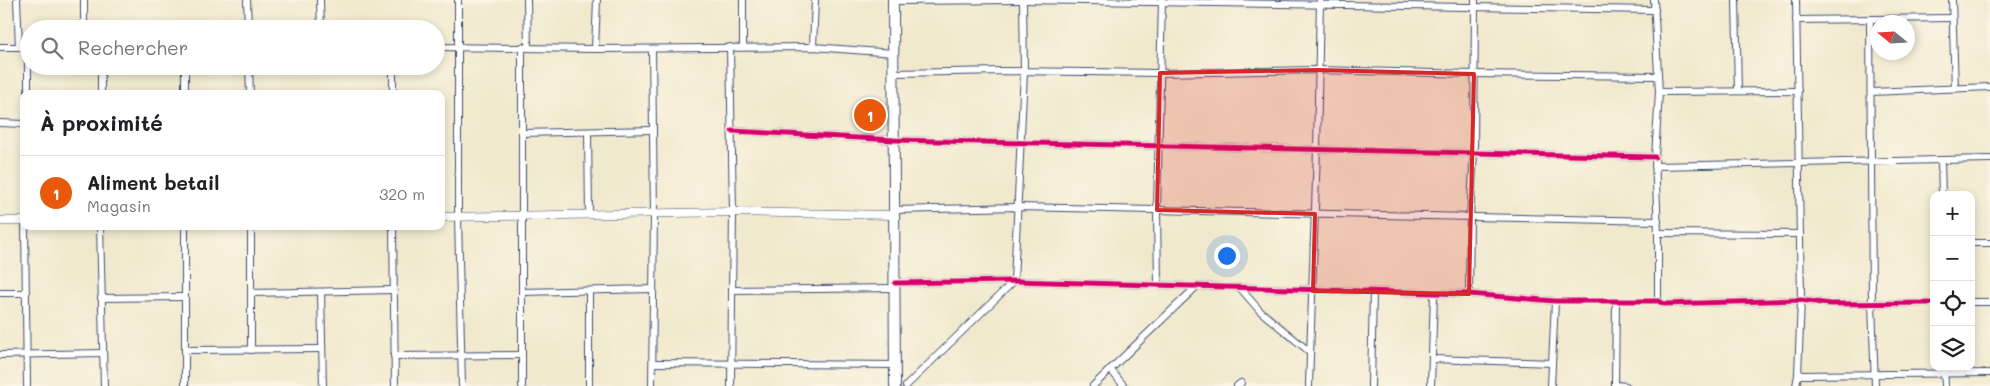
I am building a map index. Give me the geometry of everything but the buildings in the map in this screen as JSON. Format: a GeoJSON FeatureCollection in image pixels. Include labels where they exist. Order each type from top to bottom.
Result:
{"type":"FeatureCollection","features":[{"type":"Feature","properties":{"kind":"main road"},"geometry":{"type":"LineString","coordinates":[[893,1],[895,386]]}},
{"type":"Feature","properties":{"kind":"street"},"geometry":{"type":"LineString","coordinates":[[0,47],[19,47],[17,0]]}},
{"type":"Feature","properties":{"kind":"street"},"geometry":{"type":"LineString","coordinates":[[84,0],[84,20]]}},
{"type":"Feature","properties":{"kind":"street"},"geometry":{"type":"LineString","coordinates":[[247,0],[248,20]]}},
{"type":"Feature","properties":{"kind":"street"},"geometry":{"type":"LineString","coordinates":[[320,0],[321,20]]}},
{"type":"Feature","properties":{"kind":"street"},"geometry":{"type":"LineString","coordinates":[[458,0],[458,217],[462,386]]}},
{"type":"Feature","properties":{"kind":"street"},"geometry":{"type":"LineString","coordinates":[[522,386],[522,133],[527,0]]}},
{"type":"Feature","properties":{"kind":"street"},"geometry":{"type":"LineString","coordinates":[[595,49],[597,0]]}},
{"type":"Feature","properties":{"kind":"street"},"geometry":{"type":"LineString","coordinates":[[743,46],[744,0]]}},
{"type":"Feature","properties":{"kind":"street"},"geometry":{"type":"LineString","coordinates":[[813,47],[815,0]]}},
{"type":"Feature","properties":{"kind":"street"},"geometry":{"type":"LineString","coordinates":[[906,386],[1014,281],[1024,72],[1023,0]]}},
{"type":"Feature","properties":{"kind":"street"},"geometry":{"type":"LineString","coordinates":[[1654,0],[1659,92],[1655,157],[1658,221],[1658,302]]}},
{"type":"Feature","properties":{"kind":"street"},"geometry":{"type":"LineString","coordinates":[[1736,0],[1738,92]]}},
{"type":"Feature","properties":{"kind":"street"},"geometry":{"type":"LineString","coordinates":[[1796,0],[1802,300],[1796,386]]}},
{"type":"Feature","properties":{"kind":"street"},"geometry":{"type":"LineString","coordinates":[[1952,0],[1955,89]]}},
{"type":"Feature","properties":{"kind":"street"},"geometry":{"type":"LineString","coordinates":[[893,1],[1320,2],[1475,4],[1655,10]]}},
{"type":"Feature","properties":{"kind":"street"},"geometry":{"type":"LineString","coordinates":[[1158,285],[1157,210],[1162,1]]}},
{"type":"Feature","properties":{"kind":"street"},"geometry":{"type":"LineString","coordinates":[[1309,386],[1320,2]]}},
{"type":"Feature","properties":{"kind":"street"},"geometry":{"type":"LineString","coordinates":[[1469,294],[1470,217],[1474,153],[1475,4]]}},
{"type":"Feature","properties":{"kind":"street"},"geometry":{"type":"LineString","coordinates":[[1915,18],[1952,18]]}},
{"type":"Feature","properties":{"kind":"street"},"geometry":{"type":"LineString","coordinates":[[1796,20],[1870,19]]}},
{"type":"Feature","properties":{"kind":"street"},"geometry":{"type":"LineString","coordinates":[[445,46],[595,49],[743,46],[813,47],[894,53]]}},
{"type":"Feature","properties":{"kind":"street"},"geometry":{"type":"LineString","coordinates":[[730,47],[733,212],[732,386]]}},
{"type":"Feature","properties":{"kind":"street"},"geometry":{"type":"LineString","coordinates":[[652,49],[654,213],[652,386]]}},
{"type":"Feature","properties":{"kind":"street"},"geometry":{"type":"LineString","coordinates":[[1871,60],[1872,304],[1875,386]]}},
{"type":"Feature","properties":{"kind":"street"},"geometry":{"type":"LineString","coordinates":[[894,73],[1160,73],[1318,70],[1658,76]]}},
{"type":"Feature","properties":{"kind":"street"},"geometry":{"type":"LineString","coordinates":[[28,75],[28,90]]}},
{"type":"Feature","properties":{"kind":"street"},"geometry":{"type":"LineString","coordinates":[[101,75],[101,90]]}},
{"type":"Feature","properties":{"kind":"street"},"geometry":{"type":"LineString","coordinates":[[185,90],[186,75]]}},
{"type":"Feature","properties":{"kind":"street"},"geometry":{"type":"LineString","coordinates":[[249,75],[250,90]]}},
{"type":"Feature","properties":{"kind":"street"},"geometry":{"type":"LineString","coordinates":[[393,75],[393,90]]}},
{"type":"Feature","properties":{"kind":"street"},"geometry":{"type":"LineString","coordinates":[[1871,92],[1990,88]]}},
{"type":"Feature","properties":{"kind":"street"},"geometry":{"type":"LineString","coordinates":[[1659,92],[1798,92]]}},
{"type":"Feature","properties":{"kind":"street"},"geometry":{"type":"LineString","coordinates":[[0,124],[20,124]]}},
{"type":"Feature","properties":{"kind":"street"},"geometry":{"type":"LineString","coordinates":[[522,133],[588,133],[653,130]]}},
{"type":"Feature","properties":{"kind":"street"},"geometry":{"type":"LineString","coordinates":[[732,130],[894,140],[1655,157]]}},
{"type":"Feature","properties":{"kind":"street"},"geometry":{"type":"LineString","coordinates":[[588,133],[588,215]]}},
{"type":"Feature","properties":{"kind":"street"},"geometry":{"type":"LineString","coordinates":[[1656,166],[1990,159]]}},
{"type":"Feature","properties":{"kind":"street"},"geometry":{"type":"LineString","coordinates":[[1942,160],[1942,191]]}},
{"type":"Feature","properties":{"kind":"street"},"geometry":{"type":"LineString","coordinates":[[445,218],[654,213],[894,212],[1018,208],[1658,221]]}},
{"type":"Feature","properties":{"kind":"street"},"geometry":{"type":"LineString","coordinates":[[0,221],[20,221]]}},
{"type":"Feature","properties":{"kind":"street"},"geometry":{"type":"LineString","coordinates":[[25,230],[27,386]]}},
{"type":"Feature","properties":{"kind":"street"},"geometry":{"type":"LineString","coordinates":[[100,230],[104,386]]}},
{"type":"Feature","properties":{"kind":"street"},"geometry":{"type":"LineString","coordinates":[[185,230],[185,386]]}},
{"type":"Feature","properties":{"kind":"street"},"geometry":{"type":"LineString","coordinates":[[251,230],[251,350]]}},
{"type":"Feature","properties":{"kind":"street"},"geometry":{"type":"LineString","coordinates":[[393,230],[395,386]]}},
{"type":"Feature","properties":{"kind":"street"},"geometry":{"type":"LineString","coordinates":[[1658,233],[1800,234]]}},
{"type":"Feature","properties":{"kind":"street"},"geometry":{"type":"LineString","coordinates":[[1975,244],[1990,243]]}},
{"type":"Feature","properties":{"kind":"street"},"geometry":{"type":"LineString","coordinates":[[732,290],[1014,281],[1241,289],[1469,294],[1555,301],[1658,302],[1664,304],[1802,300],[1830,304],[1930,303]]}},
{"type":"Feature","properties":{"kind":"street"},"geometry":{"type":"LineString","coordinates":[[1093,386],[1196,286]]}},
{"type":"Feature","properties":{"kind":"street"},"geometry":{"type":"LineString","coordinates":[[522,292],[652,289]]}},
{"type":"Feature","properties":{"kind":"street"},"geometry":{"type":"LineString","coordinates":[[1241,289],[1260,311],[1310,352]]}},
{"type":"Feature","properties":{"kind":"street"},"geometry":{"type":"LineString","coordinates":[[252,293],[393,290]]}},
{"type":"Feature","properties":{"kind":"street"},"geometry":{"type":"LineString","coordinates":[[588,291],[589,386]]}},
{"type":"Feature","properties":{"kind":"street"},"geometry":{"type":"LineString","coordinates":[[320,292],[323,386]]}},
{"type":"Feature","properties":{"kind":"street"},"geometry":{"type":"LineString","coordinates":[[1371,386],[1374,292]]}},
{"type":"Feature","properties":{"kind":"street"},"geometry":{"type":"LineString","coordinates":[[0,293],[26,293]]}},
{"type":"Feature","properties":{"kind":"street"},"geometry":{"type":"LineString","coordinates":[[1431,386],[1434,294]]}},
{"type":"Feature","properties":{"kind":"street"},"geometry":{"type":"LineString","coordinates":[[101,298],[184,297]]}},
{"type":"Feature","properties":{"kind":"street"},"geometry":{"type":"LineString","coordinates":[[1551,386],[1555,301]]}},
{"type":"Feature","properties":{"kind":"street"},"geometry":{"type":"LineString","coordinates":[[1616,301],[1615,386],[1626,386]]}},
{"type":"Feature","properties":{"kind":"street"},"geometry":{"type":"LineString","coordinates":[[1975,302],[1990,302]]}},
{"type":"Feature","properties":{"kind":"street"},"geometry":{"type":"LineString","coordinates":[[185,350],[322,350]]}},
{"type":"Feature","properties":{"kind":"street"},"geometry":{"type":"LineString","coordinates":[[0,355],[103,354]]}},
{"type":"Feature","properties":{"kind":"street"},"geometry":{"type":"LineString","coordinates":[[394,356],[522,355]]}},
{"type":"Feature","properties":{"kind":"street"},"geometry":{"type":"LineString","coordinates":[[1432,359],[1552,363]]}},
{"type":"Feature","properties":{"kind":"street"},"geometry":{"type":"LineString","coordinates":[[653,363],[895,364]]}},
{"type":"Feature","properties":{"kind":"street"},"geometry":{"type":"LineString","coordinates":[[1110,369],[1124,386]]}},
{"type":"Feature","properties":{"kind":"street"},"geometry":{"type":"LineString","coordinates":[[1798,375],[1874,375],[1930,371]]}},
{"type":"Feature","properties":{"kind":"street"},"geometry":{"type":"LineString","coordinates":[[1944,371],[1944,386]]}},
{"type":"Feature","properties":{"kind":"street"},"geometry":{"type":"LineString","coordinates":[[1956,371],[1990,374]]}},
{"type":"Feature","properties":{"kind":"highlighted area"},"geometry":{"type":"Polygon","coordinates":[[[1318,70],[1474,74],[1469,294],[1313,291],[1315,214],[1157,210],[1160,73],[1318,70]]]}},
{"type":"Feature","properties":{"kind":"cycle path"},"geometry":{"type":"LineString","coordinates":[[732,131],[894,140],[1655,157]]}},
{"type":"Feature","properties":{"kind":"cycle path"},"geometry":{"type":"LineString","coordinates":[[895,283],[1014,281],[1469,294],[1555,301],[1658,301],[1664,304],[1801,300],[1830,304],[1930,303]]}},
{"type":"Feature","properties":{"kind":"place","name":"Aliment betail"},"geometry":{"type":"Point","coordinates":[870,115]}}]}
